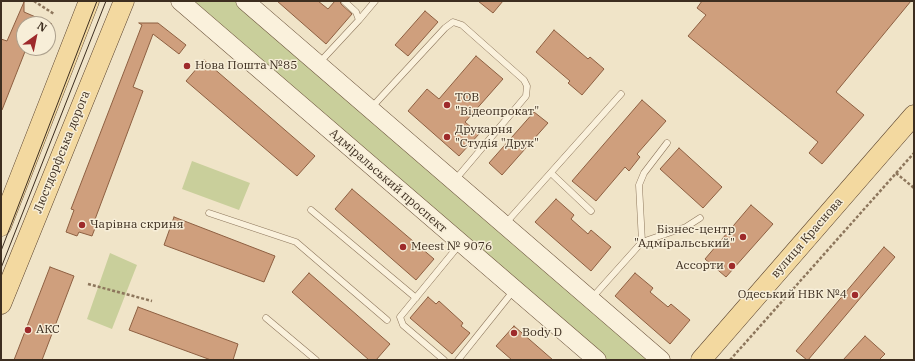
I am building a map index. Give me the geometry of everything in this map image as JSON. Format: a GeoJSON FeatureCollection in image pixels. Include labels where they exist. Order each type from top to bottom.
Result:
{"type":"FeatureCollection","features":[{"type":"Feature","properties":{"kind":"main road"},"geometry":{"type":"LineString","coordinates":[[1,226],[89,1]]}},
{"type":"Feature","properties":{"kind":"main road","name":"Люстдорфська дорога"},"geometry":{"type":"LineString","coordinates":[[1,304],[124,1]]}},
{"type":"Feature","properties":{"kind":"main road","name":"Адміральський проспект"},"geometry":{"type":"LineString","coordinates":[[180,1],[597,360]]}},
{"type":"Feature","properties":{"kind":"main road"},"geometry":{"type":"LineString","coordinates":[[245,1],[661,360]]}},
{"type":"Feature","properties":{"kind":"main road","name":"вулиця Краснова"},"geometry":{"type":"LineString","coordinates":[[701,360],[914,115]]}},
{"type":"Feature","properties":{"kind":"lane"},"geometry":{"type":"LineString","coordinates":[[344,1],[356,12],[359,20]]}},
{"type":"Feature","properties":{"kind":"lane"},"geometry":{"type":"LineString","coordinates":[[318,64],[375,1]]}},
{"type":"Feature","properties":{"kind":"lane"},"geometry":{"type":"LineString","coordinates":[[371,109],[445,28],[453,22],[462,25],[524,80],[527,86],[526,96],[454,181]]}},
{"type":"Feature","properties":{"kind":"lane"},"geometry":{"type":"LineString","coordinates":[[504,225],[621,94]]}},
{"type":"Feature","properties":{"kind":"lane"},"geometry":{"type":"LineString","coordinates":[[642,242],[639,185],[644,173],[667,143]]}},
{"type":"Feature","properties":{"kind":"lane"},"geometry":{"type":"LineString","coordinates":[[551,173],[591,211]]}},
{"type":"Feature","properties":{"kind":"lane"},"geometry":{"type":"LineString","coordinates":[[311,210],[416,298]]}},
{"type":"Feature","properties":{"kind":"lane"},"geometry":{"type":"LineString","coordinates":[[209,213],[296,242],[387,320]]}},
{"type":"Feature","properties":{"kind":"lane"},"geometry":{"type":"LineString","coordinates":[[591,299],[642,242],[686,227],[700,218]]}},
{"type":"Feature","properties":{"kind":"lane"},"geometry":{"type":"LineString","coordinates":[[444,360],[403,325],[400,317],[461,243]]}},
{"type":"Feature","properties":{"kind":"lane"},"geometry":{"type":"LineString","coordinates":[[458,360],[515,289]]}},
{"type":"Feature","properties":{"kind":"lane"},"geometry":{"type":"LineString","coordinates":[[266,318],[316,360]]}},
{"type":"Feature","properties":{"kind":"path"},"geometry":{"type":"LineString","coordinates":[[34,1],[54,14]]}},
{"type":"Feature","properties":{"kind":"path"},"geometry":{"type":"LineString","coordinates":[[730,360],[914,153]]}},
{"type":"Feature","properties":{"kind":"path"},"geometry":{"type":"LineString","coordinates":[[896,173],[914,188]]}},
{"type":"Feature","properties":{"kind":"path"},"geometry":{"type":"LineString","coordinates":[[88,284],[152,301]]}},
{"type":"Feature","properties":{"kind":"green space"},"geometry":{"type":"Polygon","coordinates":[[[193,1],[238,1],[656,360],[608,360],[193,1]]]}},
{"type":"Feature","properties":{"kind":"green space"},"geometry":{"type":"Polygon","coordinates":[[[192,161],[250,183],[239,210],[182,189],[192,161]]]}},
{"type":"Feature","properties":{"kind":"green space"},"geometry":{"type":"Polygon","coordinates":[[[110,253],[137,265],[112,329],[87,319],[110,253]]]}},
{"type":"Feature","properties":{"kind":"building"},"geometry":{"type":"Polygon","coordinates":[[[277,1],[318,1],[328,9],[335,1],[340,1],[341,4],[352,14],[326,44],[277,1]]]}},
{"type":"Feature","properties":{"kind":"building"},"geometry":{"type":"Polygon","coordinates":[[[478,1],[503,1],[493,13],[478,1]]]}},
{"type":"Feature","properties":{"kind":"building"},"geometry":{"type":"Polygon","coordinates":[[[702,1],[911,1],[836,92],[864,115],[822,164],[809,153],[818,142],[688,36],[706,15],[697,8],[702,1]]]}},
{"type":"Feature","properties":{"kind":"building"},"geometry":{"type":"Polygon","coordinates":[[[24,2],[24,12],[33,16],[18,16],[24,2]]]}},
{"type":"Feature","properties":{"kind":"building"},"geometry":{"type":"Polygon","coordinates":[[[425,11],[438,22],[408,56],[395,45],[425,11]]]}},
{"type":"Feature","properties":{"kind":"building"},"geometry":{"type":"Polygon","coordinates":[[[16,20],[16,56],[23,56],[1,110],[1,39],[7,41],[16,20]]]}},
{"type":"Feature","properties":{"kind":"building"},"geometry":{"type":"Polygon","coordinates":[[[139,23],[158,23],[186,45],[179,54],[153,34],[133,87],[143,91],[94,222],[97,223],[92,236],[79,232],[77,236],[66,232],[74,210],[71,209],[142,25],[139,23]]]}},
{"type":"Feature","properties":{"kind":"building"},"geometry":{"type":"Polygon","coordinates":[[[554,30],[588,59],[590,57],[604,69],[582,95],[568,83],[570,81],[536,52],[554,30]]]}},
{"type":"Feature","properties":{"kind":"building","name":"ТОВ \"Відеопрокат\""},"geometry":{"type":"Polygon","coordinates":[[[476,56],[503,79],[465,122],[479,134],[459,156],[408,111],[427,89],[439,99],[476,56]]]}},
{"type":"Feature","properties":{"kind":"building"},"geometry":{"type":"Polygon","coordinates":[[[204,60],[315,156],[297,176],[186,81],[204,60]]]}},
{"type":"Feature","properties":{"kind":"building"},"geometry":{"type":"Polygon","coordinates":[[[642,100],[666,121],[637,154],[640,157],[629,171],[625,167],[596,201],[572,181],[642,100]]]}},
{"type":"Feature","properties":{"kind":"building"},"geometry":{"type":"Polygon","coordinates":[[[534,112],[548,123],[502,175],[489,163],[534,112]]]}},
{"type":"Feature","properties":{"kind":"building"},"geometry":{"type":"Polygon","coordinates":[[[679,148],[722,187],[703,208],[660,169],[679,148]]]}},
{"type":"Feature","properties":{"kind":"building"},"geometry":{"type":"Polygon","coordinates":[[[352,189],[434,259],[416,280],[335,209],[352,189]]]}},
{"type":"Feature","properties":{"kind":"building"},"geometry":{"type":"Polygon","coordinates":[[[556,199],[574,215],[571,219],[588,234],[591,230],[611,247],[591,271],[535,222],[556,199]]]}},
{"type":"Feature","properties":{"kind":"building","name":"Бізнес-центр \"Адміральський\""},"geometry":{"type":"Polygon","coordinates":[[[751,205],[773,224],[726,277],[705,259],[751,205]]]}},
{"type":"Feature","properties":{"kind":"building"},"geometry":{"type":"Polygon","coordinates":[[[174,217],[275,256],[264,282],[164,245],[174,217]]]}},
{"type":"Feature","properties":{"kind":"building"},"geometry":{"type":"Polygon","coordinates":[[[884,247],[895,257],[807,360],[796,351],[884,247]]]}},
{"type":"Feature","properties":{"kind":"building"},"geometry":{"type":"Polygon","coordinates":[[[50,267],[74,276],[42,360],[14,360],[50,267]]]}},
{"type":"Feature","properties":{"kind":"building"},"geometry":{"type":"Polygon","coordinates":[[[309,273],[390,344],[376,360],[369,360],[292,292],[309,273]]]}},
{"type":"Feature","properties":{"kind":"building"},"geometry":{"type":"Polygon","coordinates":[[[635,273],[653,288],[650,292],[668,307],[671,304],[690,320],[670,344],[615,296],[635,273]]]}},
{"type":"Feature","properties":{"kind":"building"},"geometry":{"type":"Polygon","coordinates":[[[428,297],[436,304],[439,301],[463,323],[461,326],[470,333],[452,354],[410,318],[428,297]]]}},
{"type":"Feature","properties":{"kind":"building"},"geometry":{"type":"Polygon","coordinates":[[[138,307],[238,344],[233,360],[211,360],[129,330],[138,307]]]}},
{"type":"Feature","properties":{"kind":"building"},"geometry":{"type":"Polygon","coordinates":[[[514,326],[553,360],[512,360],[496,346],[514,326]]]}},
{"type":"Feature","properties":{"kind":"building"},"geometry":{"type":"Polygon","coordinates":[[[865,336],[885,354],[879,360],[843,360],[865,336]]]}},
{"type":"Feature","properties":{"kind":"tram line"},"geometry":{"type":"LineString","coordinates":[[1,251],[97,1]]}},
{"type":"Feature","properties":{"kind":"tram line"},"geometry":{"type":"LineString","coordinates":[[1,268],[106,1]]}},
{"type":"Feature","properties":{"kind":"place","name":"Нова Пошта №85"},"geometry":{"type":"Point","coordinates":[187,66]}},
{"type":"Feature","properties":{"kind":"place","name":"ТОВ \"Відеопрокат\""},"geometry":{"type":"Point","coordinates":[447,105]}},
{"type":"Feature","properties":{"kind":"place","name":"Друкарня \"Студія \"Друк\""},"geometry":{"type":"Point","coordinates":[447,137]}},
{"type":"Feature","properties":{"kind":"place","name":"Чарівна скриня"},"geometry":{"type":"Point","coordinates":[82,225]}},
{"type":"Feature","properties":{"kind":"place","name":"Бізнес-центр \"Адміральський\""},"geometry":{"type":"Point","coordinates":[743,237]}},
{"type":"Feature","properties":{"kind":"place","name":"Meest № 9076"},"geometry":{"type":"Point","coordinates":[403,247]}},
{"type":"Feature","properties":{"kind":"place","name":"Ассорти"},"geometry":{"type":"Point","coordinates":[732,266]}},
{"type":"Feature","properties":{"kind":"place","name":"Одеський НВК №4"},"geometry":{"type":"Point","coordinates":[855,295]}},
{"type":"Feature","properties":{"kind":"place","name":"АКС"},"geometry":{"type":"Point","coordinates":[28,330]}},
{"type":"Feature","properties":{"kind":"place","name":"Body D"},"geometry":{"type":"Point","coordinates":[514,333]}}]}
